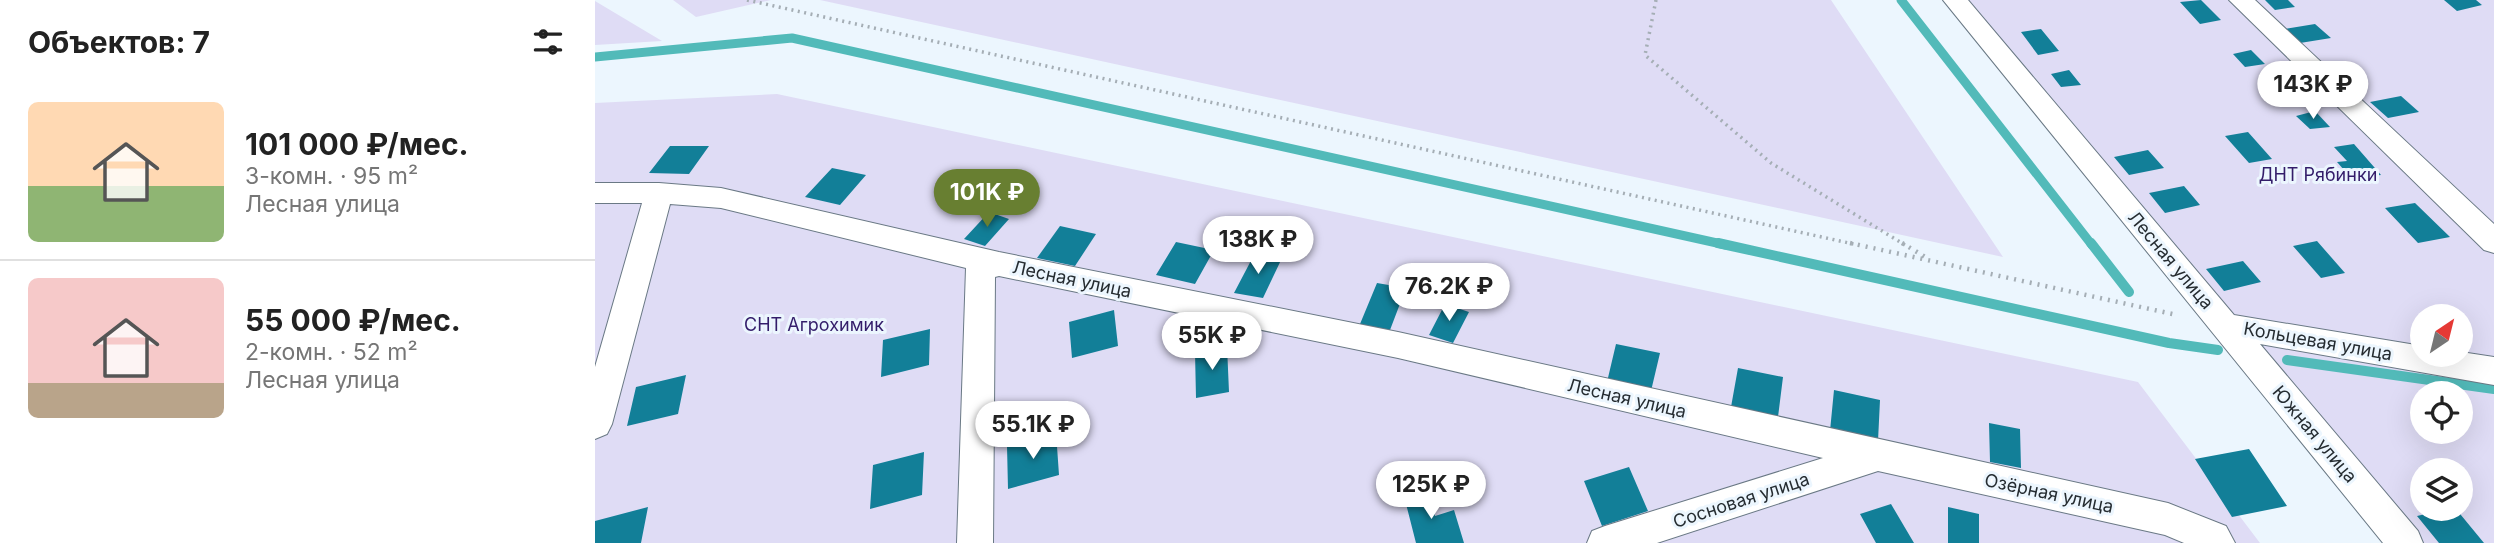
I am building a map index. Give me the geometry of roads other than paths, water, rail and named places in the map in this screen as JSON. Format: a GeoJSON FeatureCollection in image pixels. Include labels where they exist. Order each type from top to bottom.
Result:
{"type":"FeatureCollection","features":[{"type":"Feature","properties":{"kind":"street","name":"Лесная улица"},"geometry":{"type":"LineString","coordinates":[[1955,0],[2226,326]]}},
{"type":"Feature","properties":{"kind":"street"},"geometry":{"type":"LineString","coordinates":[[2241,0],[2494,242]]}},
{"type":"Feature","properties":{"kind":"street","name":"Лесная улица"},"geometry":{"type":"LineString","coordinates":[[595,193],[659,193],[721,198],[999,264],[1398,345],[1876,456]]}},
{"type":"Feature","properties":{"kind":"street"},"geometry":{"type":"LineString","coordinates":[[595,424],[659,193]]}},
{"type":"Feature","properties":{"kind":"street"},"geometry":{"type":"LineString","coordinates":[[975,543],[979,270],[999,264]]}},
{"type":"Feature","properties":{"kind":"street","name":"Кольцевая улица"},"geometry":{"type":"LineString","coordinates":[[2226,326],[2494,371]]}},
{"type":"Feature","properties":{"kind":"street","name":"Южная улица"},"geometry":{"type":"LineString","coordinates":[[2226,326],[2405,543]]}},
{"type":"Feature","properties":{"kind":"street","name":"Сосновая улица"},"geometry":{"type":"LineString","coordinates":[[1605,543],[1876,456]]}},
{"type":"Feature","properties":{"kind":"street","name":"Озёрная улица"},"geometry":{"type":"LineString","coordinates":[[1876,456],[2168,519],[2213,538],[2217,543]]}},
{"type":"Feature","properties":{"kind":"waterway"},"geometry":{"type":"LineString","coordinates":[[1901,0],[2092,245]]}},
{"type":"Feature","properties":{"kind":"waterway"},"geometry":{"type":"LineString","coordinates":[[595,57],[792,38],[1726,245]]}},
{"type":"Feature","properties":{"kind":"waterway"},"geometry":{"type":"LineString","coordinates":[[1718,243],[2169,343],[2218,350]]}},
{"type":"Feature","properties":{"kind":"waterway"},"geometry":{"type":"LineString","coordinates":[[2091,243],[2129,292]]}},
{"type":"Feature","properties":{"kind":"waterway"},"geometry":{"type":"LineString","coordinates":[[2287,360],[2494,389]]}},
{"type":"Feature","properties":{"kind":"park label","name":"ДНТ Рябинки"},"geometry":{"type":"Point","coordinates":[2318,174]}},
{"type":"Feature","properties":{"kind":"park label","name":"СНТ Агрохимик"},"geometry":{"type":"Point","coordinates":[814,324]}}]}
